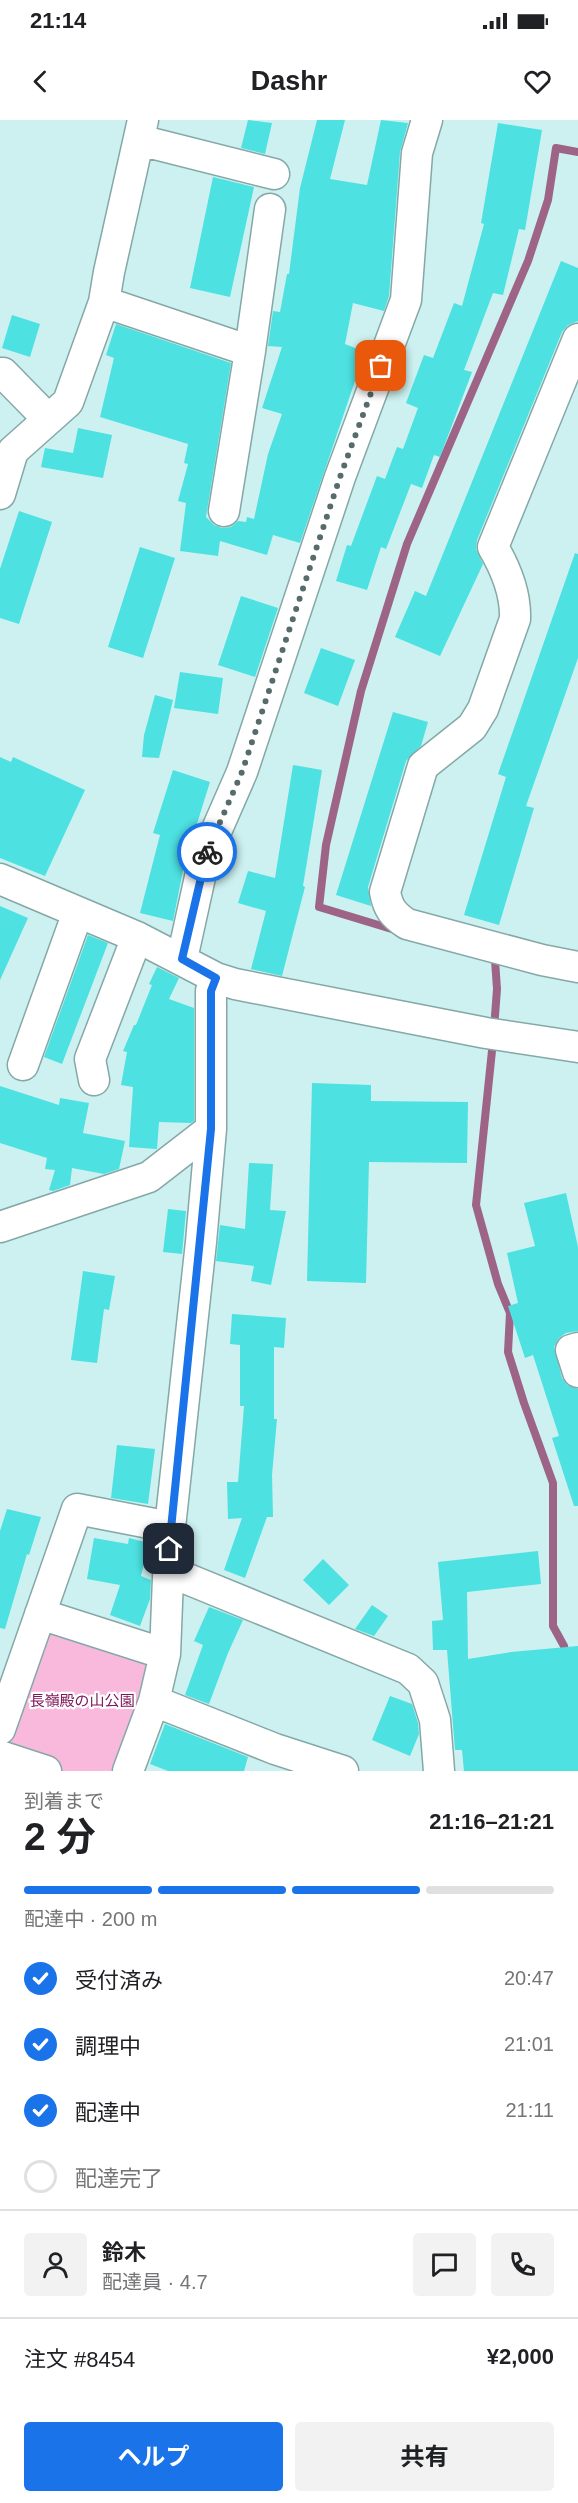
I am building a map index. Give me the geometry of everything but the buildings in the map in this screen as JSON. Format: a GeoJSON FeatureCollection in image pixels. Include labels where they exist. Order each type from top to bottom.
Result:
{"type":"FeatureCollection","features":[{"type":"Feature","properties":{"kind":"street"},"geometry":{"type":"LineString","coordinates":[[182,959],[204,859],[242,772],[340,477],[406,300],[417,153],[427,120]]}},
{"type":"Feature","properties":{"kind":"street"},"geometry":{"type":"LineString","coordinates":[[0,494],[13,451],[68,402],[104,302],[141,130],[274,174]]}},
{"type":"Feature","properties":{"kind":"street"},"geometry":{"type":"LineString","coordinates":[[224,511],[270,209]]}},
{"type":"Feature","properties":{"kind":"street"},"geometry":{"type":"LineString","coordinates":[[104,302],[250,351]]}},
{"type":"Feature","properties":{"kind":"street"},"geometry":{"type":"LineString","coordinates":[[578,339],[571,378],[493,547],[508,575],[516,606],[515,619],[483,709],[472,727],[423,766],[385,892],[388,906],[396,917],[407,924],[550,952],[578,967]]}},
{"type":"Feature","properties":{"kind":"street"},"geometry":{"type":"LineString","coordinates":[[0,373],[3,373],[48,419]]}},
{"type":"Feature","properties":{"kind":"street"},"geometry":{"type":"LineString","coordinates":[[0,879],[137,938],[216,978],[246,986],[474,1030],[578,1047]]}},
{"type":"Feature","properties":{"kind":"street"},"geometry":{"type":"LineString","coordinates":[[23,1065],[78,912]]}},
{"type":"Feature","properties":{"kind":"street"},"geometry":{"type":"LineString","coordinates":[[94,1080],[90,1059],[137,938]]}},
{"type":"Feature","properties":{"kind":"street"},"geometry":{"type":"LineString","coordinates":[[128,1771],[154,1701],[165,1654],[170,1527],[211,1129],[211,991],[216,978]]}},
{"type":"Feature","properties":{"kind":"street"},"geometry":{"type":"LineString","coordinates":[[0,1227],[149,1177],[211,1129]]}},
{"type":"Feature","properties":{"kind":"street"},"geometry":{"type":"LineString","coordinates":[[578,1348],[571,1350],[578,1372]]}},
{"type":"Feature","properties":{"kind":"street"},"geometry":{"type":"LineString","coordinates":[[0,1729],[77,1509],[170,1527]]}},
{"type":"Feature","properties":{"kind":"street"},"geometry":{"type":"LineString","coordinates":[[168,1571],[408,1669],[423,1683],[435,1720],[439,1771]]}},
{"type":"Feature","properties":{"kind":"street"},"geometry":{"type":"LineString","coordinates":[[40,1614],[165,1654]]}},
{"type":"Feature","properties":{"kind":"street"},"geometry":{"type":"LineString","coordinates":[[154,1701],[270,1760],[343,1771]]}},
{"type":"Feature","properties":{"kind":"street"},"geometry":{"type":"LineString","coordinates":[[0,1756],[46,1771]]}},
{"type":"Feature","properties":{"kind":"green space","name":"長嶺殿の山公園"},"geometry":{"type":"Polygon","coordinates":[[[40,1614],[165,1654],[128,1771],[46,1771],[0,1756],[40,1614]]]}},
{"type":"Feature","properties":{"kind":"waterway"},"geometry":{"type":"LineString","coordinates":[[395,930],[319,907],[326,845],[361,691],[407,544],[528,261],[548,200],[556,148],[578,152]]}},
{"type":"Feature","properties":{"kind":"waterway"},"geometry":{"type":"LineString","coordinates":[[489,958],[495,960],[497,989],[494,1029]]}},
{"type":"Feature","properties":{"kind":"waterway"},"geometry":{"type":"LineString","coordinates":[[493,1041],[476,1205],[498,1284],[510,1313],[508,1352],[553,1483],[553,1626],[564,1646],[566,1657]]}},
{"type":"Feature","properties":{"kind":"way so far"},"geometry":{"type":"LineString","coordinates":[[207,852],[242,772],[340,477],[381,366]]}},
{"type":"Feature","properties":{"kind":"route"},"geometry":{"type":"LineString","coordinates":[[169,1549],[211,1129],[211,991],[216,978],[182,959],[207,852]]}}]}
